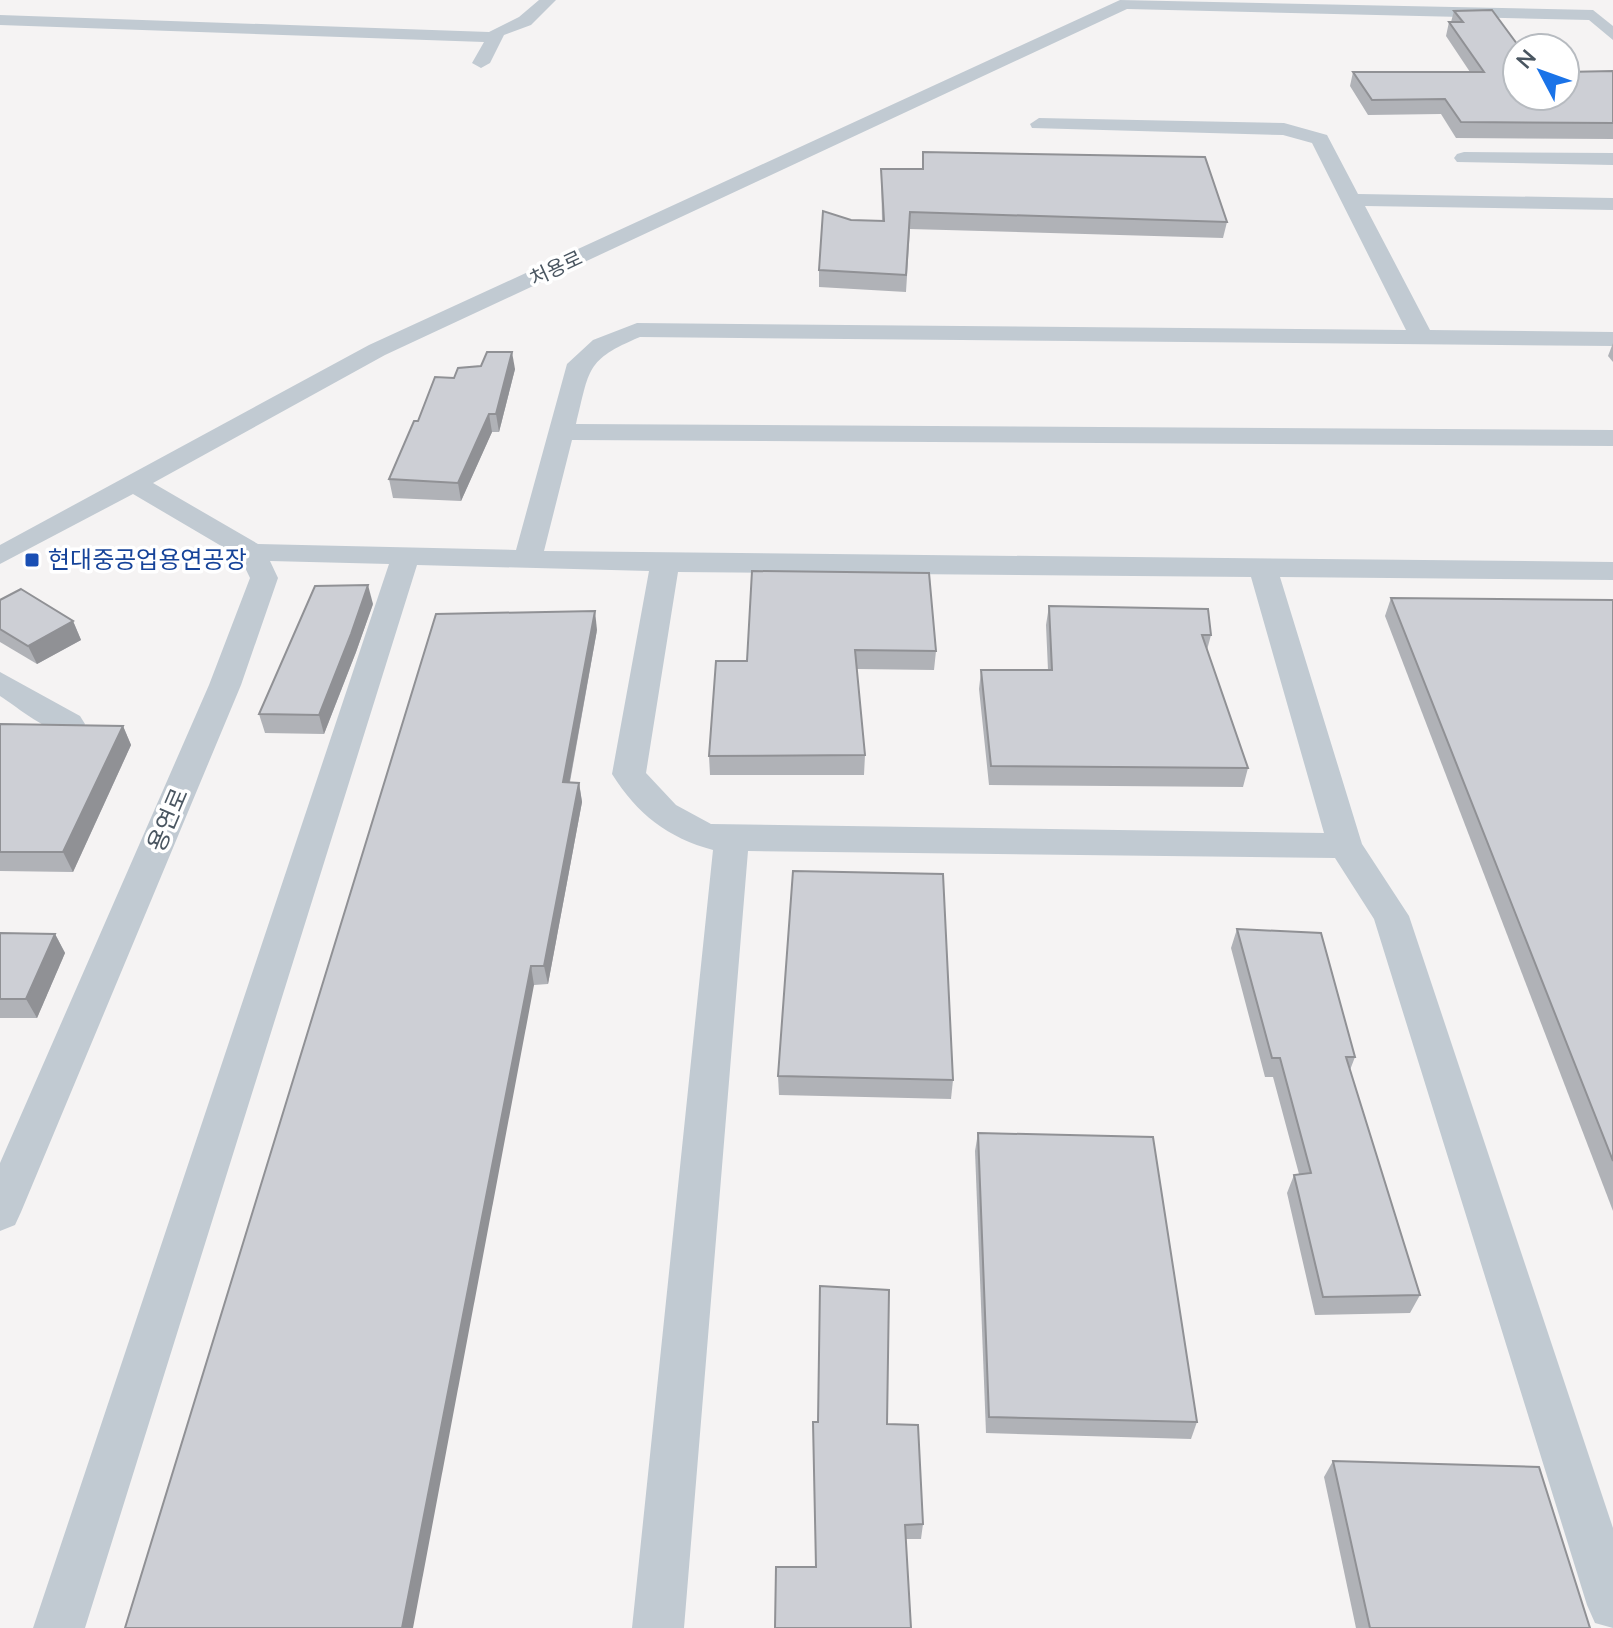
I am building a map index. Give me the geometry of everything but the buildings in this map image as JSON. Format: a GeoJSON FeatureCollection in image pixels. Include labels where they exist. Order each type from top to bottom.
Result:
{"type":"FeatureCollection","features":[{"type":"Feature","properties":{"kind":"street"},"geometry":{"type":"LineString","coordinates":[[481,63],[497,32],[535,15],[548,0]]}},
{"type":"Feature","properties":{"kind":"street"},"geometry":{"type":"LineString","coordinates":[[1311,0],[1365,9]]}},
{"type":"Feature","properties":{"kind":"street"},"geometry":{"type":"LineString","coordinates":[[1129,2],[1365,9],[1403,5],[1562,32]]}},
{"type":"Feature","properties":{"kind":"street","name":"처용로"},"geometry":{"type":"LineString","coordinates":[[0,556],[377,350],[1129,2]]}},
{"type":"Feature","properties":{"kind":"street"},"geometry":{"type":"LineString","coordinates":[[1444,11],[1613,15]]}},
{"type":"Feature","properties":{"kind":"street"},"geometry":{"type":"LineString","coordinates":[[1593,15],[1609,43]]}},
{"type":"Feature","properties":{"kind":"street"},"geometry":{"type":"LineString","coordinates":[[0,20],[495,37]]}},
{"type":"Feature","properties":{"kind":"street"},"geometry":{"type":"LineString","coordinates":[[1039,124],[1284,129],[1312,134],[1320,139],[1421,336]]}},
{"type":"Feature","properties":{"kind":"street"},"geometry":{"type":"LineString","coordinates":[[1464,158],[1613,159]]}},
{"type":"Feature","properties":{"kind":"street"},"geometry":{"type":"LineString","coordinates":[[1352,200],[1613,204]]}},
{"type":"Feature","properties":{"kind":"street"},"geometry":{"type":"LineString","coordinates":[[528,559],[579,364],[618,335],[655,327],[1613,339]]}},
{"type":"Feature","properties":{"kind":"street"},"geometry":{"type":"LineString","coordinates":[[561,432],[1613,438]]}},
{"type":"Feature","properties":{"kind":"street"},"geometry":{"type":"LineString","coordinates":[[133,483],[252,552],[665,562],[1613,571]]}},
{"type":"Feature","properties":{"kind":"street","name":"용연로"},"geometry":{"type":"LineString","coordinates":[[0,1212],[16,1139],[230,671],[264,578],[252,552]]}},
{"type":"Feature","properties":{"kind":"street"},"geometry":{"type":"LineString","coordinates":[[59,1628],[406,556]]}},
{"type":"Feature","properties":{"kind":"street"},"geometry":{"type":"LineString","coordinates":[[665,562],[629,774],[645,800],[680,826],[713,838],[1345,846]]}},
{"type":"Feature","properties":{"kind":"street"},"geometry":{"type":"LineString","coordinates":[[1263,569],[1345,846],[1391,916],[1613,1605]]}},
{"type":"Feature","properties":{"kind":"street"},"geometry":{"type":"LineString","coordinates":[[0,682],[69,724]]}},
{"type":"Feature","properties":{"kind":"street"},"geometry":{"type":"LineString","coordinates":[[658,1628],[732,838]]}},
{"type":"Feature","properties":{"kind":"place","name":"현대중공업용연공장"},"geometry":{"type":"Point","coordinates":[32,560]}}]}
